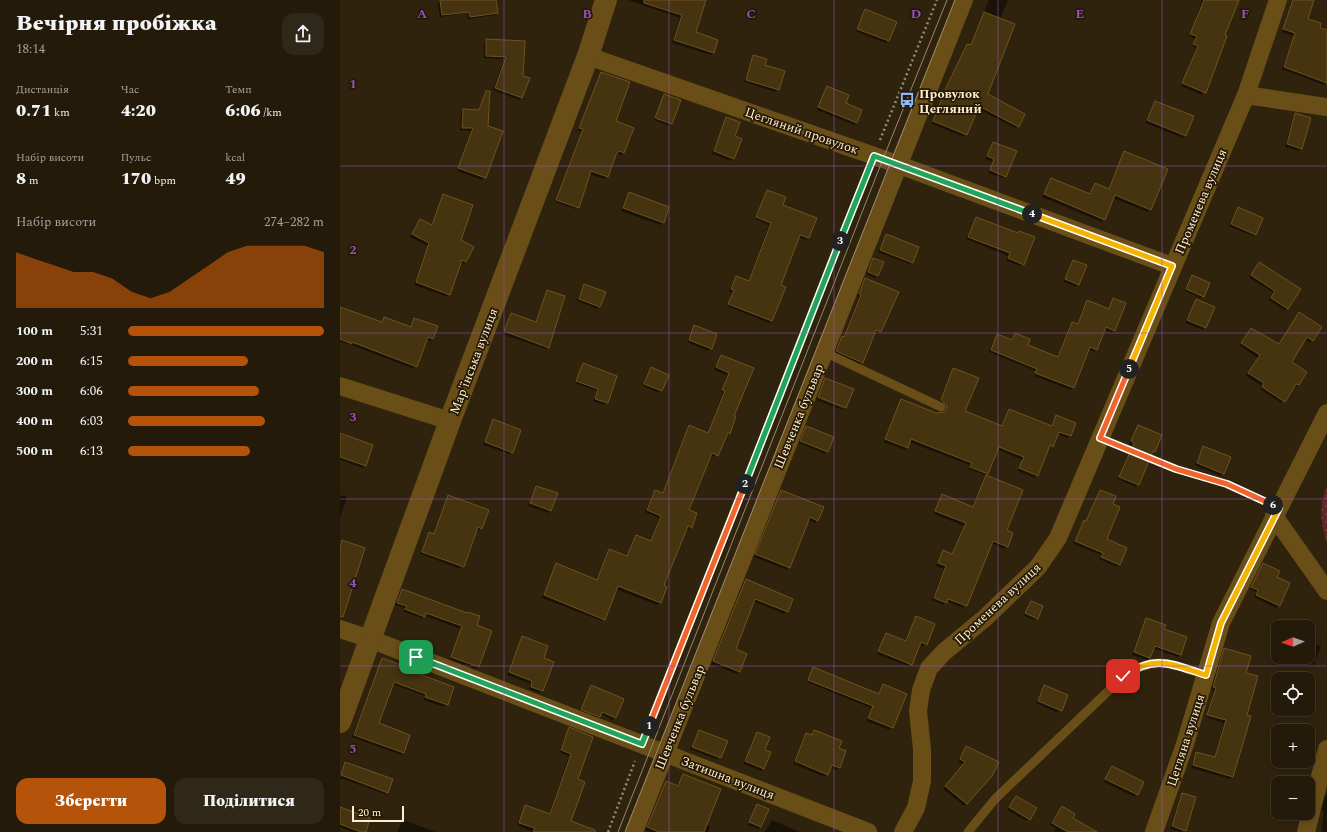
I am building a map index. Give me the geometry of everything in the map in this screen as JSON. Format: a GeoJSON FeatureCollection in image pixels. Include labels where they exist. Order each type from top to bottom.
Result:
{"type":"FeatureCollection","features":[{"type":"Feature","properties":{"kind":"street","name":"Мар'їнська вулиця"},"geometry":{"type":"LineString","coordinates":[[340,722],[450,421],[588,56],[606,0]]}},
{"type":"Feature","properties":{"kind":"street","name":"Шевченка бульвар"},"geometry":{"type":"LineString","coordinates":[[634,832],[964,0]]}},
{"type":"Feature","properties":{"kind":"street","name":"Променева вулиця"},"geometry":{"type":"LineString","coordinates":[[904,832],[916,808],[922,781],[922,750],[918,711],[921,690],[929,668],[944,652],[985,618],[1038,567],[1058,538],[1172,266],[1246,95],[1278,0]]}},
{"type":"Feature","properties":{"kind":"street","name":"Цегляний провулок"},"geometry":{"type":"LineString","coordinates":[[588,56],[898,164],[1172,266]]}},
{"type":"Feature","properties":{"kind":"street"},"geometry":{"type":"LineString","coordinates":[[1246,95],[1327,106]]}},
{"type":"Feature","properties":{"kind":"street"},"geometry":{"type":"LineString","coordinates":[[340,386],[450,421]]}},
{"type":"Feature","properties":{"kind":"street","name":"Цегляна вулиця"},"geometry":{"type":"LineString","coordinates":[[1154,832],[1185,744],[1221,623],[1327,413]]}},
{"type":"Feature","properties":{"kind":"street"},"geometry":{"type":"LineString","coordinates":[[1276,512],[1327,591]]}},
{"type":"Feature","properties":{"kind":"street","name":"Затишна вулиця"},"geometry":{"type":"LineString","coordinates":[[340,629],[370,639],[868,832]]}},
{"type":"Feature","properties":{"kind":"street"},"geometry":{"type":"LineString","coordinates":[[1306,832],[1327,749]]}},
{"type":"Feature","properties":{"kind":"lane"},"geometry":{"type":"LineString","coordinates":[[824,352],[941,407]]}},
{"type":"Feature","properties":{"kind":"lane"},"geometry":{"type":"LineString","coordinates":[[968,832],[995,799],[1123,676],[1136,668],[1151,663],[1167,662],[1206,675]]}},
{"type":"Feature","properties":{"kind":"path"},"geometry":{"type":"LineString","coordinates":[[608,832],[874,156],[937,0]]}},
{"type":"Feature","properties":{"kind":"path"},"geometry":{"type":"LineString","coordinates":[[1100,438],[1176,469],[1227,484],[1276,512]]}},
{"type":"Feature","properties":{"kind":"shaded area"},"geometry":{"type":"Polygon","coordinates":[[[1327,487],[1327,542],[1321,514],[1324,493],[1327,487]]]}},
{"type":"Feature","properties":{"kind":"building"},"geometry":{"type":"Polygon","coordinates":[[[440,0],[496,0],[498,13],[470,17],[469,12],[442,15],[440,0]]]}},
{"type":"Feature","properties":{"kind":"building"},"geometry":{"type":"Polygon","coordinates":[[[644,0],[706,0],[696,32],[718,40],[714,53],[674,40],[682,15],[644,3],[644,0]]]}},
{"type":"Feature","properties":{"kind":"building"},"geometry":{"type":"Polygon","coordinates":[[[1204,0],[1239,0],[1225,35],[1227,36],[1206,93],[1182,83],[1198,46],[1193,44],[1197,36],[1190,34],[1204,0]]]}},
{"type":"Feature","properties":{"kind":"building"},"geometry":{"type":"Polygon","coordinates":[[[1293,0],[1314,0],[1308,19],[1321,23],[1320,28],[1327,30],[1327,83],[1284,67],[1295,33],[1283,29],[1293,0]]]}},
{"type":"Feature","properties":{"kind":"building"},"geometry":{"type":"Polygon","coordinates":[[[865,9],[897,22],[889,41],[857,29],[865,9]]]}},
{"type":"Feature","properties":{"kind":"building"},"geometry":{"type":"Polygon","coordinates":[[[984,12],[1015,24],[988,94],[1025,114],[1019,127],[979,106],[967,135],[933,121],[946,88],[967,44],[971,45],[984,12]]]}},
{"type":"Feature","properties":{"kind":"building"},"geometry":{"type":"Polygon","coordinates":[[[486,39],[525,41],[523,76],[530,78],[522,98],[495,88],[506,57],[486,56],[486,39]]]}},
{"type":"Feature","properties":{"kind":"building"},"geometry":{"type":"Polygon","coordinates":[[[753,55],[767,59],[765,65],[785,71],[779,90],[746,80],[753,55]]]}},
{"type":"Feature","properties":{"kind":"building"},"geometry":{"type":"Polygon","coordinates":[[[601,72],[630,82],[616,121],[634,128],[624,153],[619,151],[616,155],[608,177],[591,171],[579,208],[556,200],[583,129],[579,128],[601,72]]]}},
{"type":"Feature","properties":{"kind":"building"},"geometry":{"type":"Polygon","coordinates":[[[827,86],[849,95],[846,103],[862,110],[857,123],[818,107],[827,86]]]}},
{"type":"Feature","properties":{"kind":"building"},"geometry":{"type":"Polygon","coordinates":[[[486,91],[490,91],[488,126],[503,131],[486,178],[458,168],[473,128],[462,128],[463,109],[479,110],[486,91]]]}},
{"type":"Feature","properties":{"kind":"building"},"geometry":{"type":"Polygon","coordinates":[[[664,94],[681,100],[672,124],[655,118],[664,94]]]}},
{"type":"Feature","properties":{"kind":"building"},"geometry":{"type":"Polygon","coordinates":[[[1155,101],[1194,116],[1186,136],[1147,120],[1155,101]]]}},
{"type":"Feature","properties":{"kind":"building"},"geometry":{"type":"Polygon","coordinates":[[[1295,113],[1311,118],[1302,149],[1287,144],[1295,113]]]}},
{"type":"Feature","properties":{"kind":"building"},"geometry":{"type":"Polygon","coordinates":[[[726,117],[740,122],[735,136],[742,139],[734,159],[714,151],[726,117]]]}},
{"type":"Feature","properties":{"kind":"building"},"geometry":{"type":"Polygon","coordinates":[[[993,142],[1017,151],[1006,177],[990,170],[994,159],[987,156],[993,142]]]}},
{"type":"Feature","properties":{"kind":"building"},"geometry":{"type":"Polygon","coordinates":[[[1124,151],[1168,169],[1151,210],[1115,195],[1105,220],[1044,194],[1051,178],[1090,194],[1095,183],[1109,189],[1124,151]]]}},
{"type":"Feature","properties":{"kind":"building"},"geometry":{"type":"Polygon","coordinates":[[[767,190],[786,197],[783,205],[817,218],[809,238],[800,235],[781,285],[786,287],[772,321],[728,304],[734,290],[731,289],[736,276],[749,281],[771,223],[756,217],[767,190]]]}},
{"type":"Feature","properties":{"kind":"building"},"geometry":{"type":"Polygon","coordinates":[[[629,192],[669,207],[664,223],[623,208],[629,192]]]}},
{"type":"Feature","properties":{"kind":"building"},"geometry":{"type":"Polygon","coordinates":[[[443,194],[473,205],[461,240],[474,247],[466,262],[462,260],[450,295],[416,282],[429,243],[412,234],[420,219],[432,225],[443,194]]]}},
{"type":"Feature","properties":{"kind":"building"},"geometry":{"type":"Polygon","coordinates":[[[1238,207],[1263,218],[1256,235],[1231,224],[1238,207]]]}},
{"type":"Feature","properties":{"kind":"building"},"geometry":{"type":"Polygon","coordinates":[[[976,217],[1018,233],[1019,231],[1035,237],[1024,265],[1008,258],[1010,253],[968,237],[976,217]]]}},
{"type":"Feature","properties":{"kind":"building"},"geometry":{"type":"Polygon","coordinates":[[[886,234],[919,247],[913,263],[880,250],[886,234]]]}},
{"type":"Feature","properties":{"kind":"building"},"geometry":{"type":"Polygon","coordinates":[[[873,258],[884,262],[878,276],[868,272],[873,258]]]}},
{"type":"Feature","properties":{"kind":"building"},"geometry":{"type":"Polygon","coordinates":[[[1073,260],[1087,265],[1079,285],[1065,279],[1073,260]]]}},
{"type":"Feature","properties":{"kind":"building"},"geometry":{"type":"Polygon","coordinates":[[[1259,262],[1301,289],[1288,309],[1271,298],[1275,291],[1251,275],[1259,262]]]}},
{"type":"Feature","properties":{"kind":"building"},"geometry":{"type":"Polygon","coordinates":[[[1192,275],[1210,283],[1204,297],[1186,289],[1192,275]]]}},
{"type":"Feature","properties":{"kind":"building"},"geometry":{"type":"Polygon","coordinates":[[[865,278],[899,292],[881,332],[876,330],[863,363],[836,351],[842,336],[844,337],[861,295],[859,294],[865,278]]]}},
{"type":"Feature","properties":{"kind":"building"},"geometry":{"type":"Polygon","coordinates":[[[584,284],[606,292],[600,307],[579,299],[584,284]]]}},
{"type":"Feature","properties":{"kind":"building"},"geometry":{"type":"Polygon","coordinates":[[[547,290],[565,296],[549,348],[504,331],[511,313],[536,322],[547,290]]]}},
{"type":"Feature","properties":{"kind":"building"},"geometry":{"type":"Polygon","coordinates":[[[1113,298],[1126,303],[1115,331],[1106,327],[1097,350],[1090,347],[1074,388],[1035,373],[1037,369],[991,350],[997,334],[1012,340],[1015,333],[1030,339],[1028,345],[1058,357],[1072,322],[1078,324],[1087,300],[1109,309],[1113,298]]]}},
{"type":"Feature","properties":{"kind":"building"},"geometry":{"type":"Polygon","coordinates":[[[1196,299],[1215,307],[1206,328],[1187,320],[1196,299]]]}},
{"type":"Feature","properties":{"kind":"building"},"geometry":{"type":"Polygon","coordinates":[[[340,307],[382,322],[384,317],[411,327],[414,318],[438,326],[433,339],[428,337],[417,367],[352,342],[352,344],[340,339],[340,307]]]}},
{"type":"Feature","properties":{"kind":"building"},"geometry":{"type":"Polygon","coordinates":[[[1299,312],[1322,327],[1313,341],[1307,337],[1292,362],[1307,372],[1299,385],[1296,384],[1285,402],[1262,387],[1264,383],[1248,373],[1260,355],[1241,343],[1251,328],[1279,344],[1299,312]]]}},
{"type":"Feature","properties":{"kind":"building"},"geometry":{"type":"Polygon","coordinates":[[[694,325],[717,334],[712,349],[689,340],[694,325]]]}},
{"type":"Feature","properties":{"kind":"building"},"geometry":{"type":"Polygon","coordinates":[[[721,355],[754,368],[734,416],[736,416],[730,434],[728,433],[718,456],[712,453],[689,510],[697,513],[692,528],[688,526],[664,585],[667,587],[661,603],[618,586],[605,620],[544,595],[556,563],[597,580],[609,549],[627,556],[636,535],[651,541],[661,516],[647,510],[655,490],[663,493],[689,425],[708,433],[725,391],[722,390],[729,373],[716,367],[721,355]]]}},
{"type":"Feature","properties":{"kind":"building"},"geometry":{"type":"Polygon","coordinates":[[[583,363],[617,376],[608,403],[595,399],[598,389],[576,381],[583,363]]]}},
{"type":"Feature","properties":{"kind":"building"},"geometry":{"type":"Polygon","coordinates":[[[651,367],[669,375],[662,391],[644,384],[651,367]]]}},
{"type":"Feature","properties":{"kind":"building"},"geometry":{"type":"Polygon","coordinates":[[[953,368],[979,378],[965,411],[1002,426],[1009,409],[1052,426],[1056,415],[1076,423],[1071,436],[1059,432],[1053,447],[1050,445],[1038,476],[1019,468],[1024,457],[999,447],[988,474],[970,467],[972,463],[911,439],[908,448],[885,439],[901,399],[936,413],[945,412],[947,406],[941,400],[953,368]]]}},
{"type":"Feature","properties":{"kind":"building"},"geometry":{"type":"Polygon","coordinates":[[[825,378],[854,389],[846,408],[818,397],[825,378]]]}},
{"type":"Feature","properties":{"kind":"building"},"geometry":{"type":"Polygon","coordinates":[[[493,419],[521,430],[513,453],[485,442],[493,419]]]}},
{"type":"Feature","properties":{"kind":"building"},"geometry":{"type":"Polygon","coordinates":[[[1138,425],[1162,435],[1155,452],[1153,451],[1139,485],[1119,477],[1134,443],[1131,441],[1138,425]]]}},
{"type":"Feature","properties":{"kind":"building"},"geometry":{"type":"Polygon","coordinates":[[[806,426],[834,437],[828,452],[800,441],[806,426]]]}},
{"type":"Feature","properties":{"kind":"building"},"geometry":{"type":"Polygon","coordinates":[[[340,433],[373,445],[366,466],[340,457],[340,433]]]}},
{"type":"Feature","properties":{"kind":"building"},"geometry":{"type":"Polygon","coordinates":[[[1203,446],[1231,457],[1224,474],[1197,463],[1203,446]]]}},
{"type":"Feature","properties":{"kind":"building"},"geometry":{"type":"Polygon","coordinates":[[[986,475],[1023,490],[1007,530],[1013,533],[1008,547],[993,541],[967,606],[948,599],[947,603],[934,598],[946,566],[938,563],[943,550],[952,554],[966,523],[935,511],[942,494],[973,507],[986,475]]]}},
{"type":"Feature","properties":{"kind":"building"},"geometry":{"type":"Polygon","coordinates":[[[536,486],[558,493],[551,511],[530,503],[536,486]]]}},
{"type":"Feature","properties":{"kind":"building"},"geometry":{"type":"Polygon","coordinates":[[[781,490],[824,507],[818,521],[810,517],[790,568],[755,554],[781,490]]]}},
{"type":"Feature","properties":{"kind":"building"},"geometry":{"type":"Polygon","coordinates":[[[1100,490],[1116,496],[1113,504],[1120,507],[1107,539],[1127,548],[1120,565],[1101,557],[1103,553],[1075,541],[1100,490]]]}},
{"type":"Feature","properties":{"kind":"building"},"geometry":{"type":"Polygon","coordinates":[[[448,495],[489,510],[482,529],[478,527],[464,567],[422,552],[429,532],[434,534],[448,495]]]}},
{"type":"Feature","properties":{"kind":"building"},"geometry":{"type":"Polygon","coordinates":[[[342,540],[365,548],[343,617],[340,616],[340,548],[342,540]]]}},
{"type":"Feature","properties":{"kind":"building"},"geometry":{"type":"Polygon","coordinates":[[[1263,563],[1280,571],[1277,577],[1290,583],[1280,606],[1256,595],[1258,590],[1251,587],[1263,563]]]}},
{"type":"Feature","properties":{"kind":"building"},"geometry":{"type":"Polygon","coordinates":[[[746,579],[793,599],[788,612],[755,599],[736,649],[747,654],[740,672],[713,661],[746,579]]]}},
{"type":"Feature","properties":{"kind":"building"},"geometry":{"type":"Polygon","coordinates":[[[402,589],[467,613],[480,616],[477,625],[492,631],[479,667],[451,657],[462,626],[426,613],[425,617],[405,609],[407,606],[397,603],[402,589]]]}},
{"type":"Feature","properties":{"kind":"building"},"geometry":{"type":"Polygon","coordinates":[[[1031,601],[1043,606],[1038,619],[1025,613],[1031,601]]]}},
{"type":"Feature","properties":{"kind":"building"},"geometry":{"type":"Polygon","coordinates":[[[916,616],[935,624],[927,645],[921,642],[912,665],[878,651],[886,633],[906,641],[916,616]]]}},
{"type":"Feature","properties":{"kind":"building"},"geometry":{"type":"Polygon","coordinates":[[[1146,618],[1166,625],[1164,629],[1187,637],[1181,655],[1155,646],[1150,658],[1134,652],[1146,618]]]}},
{"type":"Feature","properties":{"kind":"building"},"geometry":{"type":"Polygon","coordinates":[[[522,636],[548,646],[544,658],[554,662],[543,691],[531,687],[532,681],[509,672],[522,636]]]}},
{"type":"Feature","properties":{"kind":"building"},"geometry":{"type":"Polygon","coordinates":[[[1224,648],[1251,656],[1246,673],[1258,676],[1247,715],[1251,716],[1233,777],[1193,765],[1196,752],[1215,757],[1226,720],[1207,715],[1216,688],[1213,687],[1224,648]]]}},
{"type":"Feature","properties":{"kind":"building"},"geometry":{"type":"Polygon","coordinates":[[[382,658],[454,687],[448,705],[425,697],[426,694],[394,682],[379,723],[410,735],[404,753],[354,735],[382,658]]]}},
{"type":"Feature","properties":{"kind":"building"},"geometry":{"type":"Polygon","coordinates":[[[813,667],[879,694],[883,684],[907,694],[893,728],[868,718],[873,706],[808,680],[813,667]]]}},
{"type":"Feature","properties":{"kind":"building"},"geometry":{"type":"Polygon","coordinates":[[[591,685],[624,699],[616,718],[602,712],[600,717],[581,710],[591,685]]]}},
{"type":"Feature","properties":{"kind":"building"},"geometry":{"type":"Polygon","coordinates":[[[1044,685],[1068,695],[1062,711],[1038,701],[1044,685]]]}},
{"type":"Feature","properties":{"kind":"building"},"geometry":{"type":"Polygon","coordinates":[[[569,727],[593,737],[578,779],[585,782],[571,821],[595,830],[595,832],[533,832],[535,828],[519,823],[525,805],[550,814],[571,754],[561,750],[569,727]]]}},
{"type":"Feature","properties":{"kind":"building"},"geometry":{"type":"Polygon","coordinates":[[[699,730],[728,741],[721,758],[692,747],[699,730]]]}},
{"type":"Feature","properties":{"kind":"building"},"geometry":{"type":"Polygon","coordinates":[[[814,730],[842,741],[839,748],[846,751],[840,768],[832,765],[828,775],[795,761],[806,733],[812,735],[814,730]]]}},
{"type":"Feature","properties":{"kind":"building"},"geometry":{"type":"Polygon","coordinates":[[[757,732],[770,737],[765,750],[771,752],[764,769],[745,761],[757,732]]]}},
{"type":"Feature","properties":{"kind":"building"},"geometry":{"type":"Polygon","coordinates":[[[966,746],[999,762],[992,776],[967,804],[945,786],[965,762],[960,759],[966,746]]]}},
{"type":"Feature","properties":{"kind":"building"},"geometry":{"type":"Polygon","coordinates":[[[345,762],[393,779],[388,793],[341,775],[345,762]]]}},
{"type":"Feature","properties":{"kind":"building"},"geometry":{"type":"Polygon","coordinates":[[[1112,766],[1144,782],[1138,795],[1105,779],[1112,766]]]}},
{"type":"Feature","properties":{"kind":"building"},"geometry":{"type":"Polygon","coordinates":[[[683,774],[721,789],[704,832],[659,832],[647,827],[666,781],[678,786],[683,774]]]}},
{"type":"Feature","properties":{"kind":"building"},"geometry":{"type":"Polygon","coordinates":[[[1182,793],[1196,797],[1186,831],[1172,826],[1182,793]]]}},
{"type":"Feature","properties":{"kind":"building"},"geometry":{"type":"Polygon","coordinates":[[[1016,796],[1037,808],[1030,820],[1009,807],[1016,796]]]}},
{"type":"Feature","properties":{"kind":"building"},"geometry":{"type":"Polygon","coordinates":[[[757,804],[769,809],[761,827],[749,822],[757,804]]]}},
{"type":"Feature","properties":{"kind":"building"},"geometry":{"type":"Polygon","coordinates":[[[1062,806],[1075,814],[1073,818],[1097,832],[1068,832],[1052,823],[1062,806]]]}},
{"type":"Feature","properties":{"kind":"building"},"geometry":{"type":"Polygon","coordinates":[[[340,807],[370,818],[366,832],[361,832],[340,824],[340,807]]]}},
{"type":"Feature","properties":{"kind":"tram line"},"geometry":{"type":"LineString","coordinates":[[618,832],[947,0]]}},
{"type":"Feature","properties":{"kind":"tram line"},"geometry":{"type":"LineString","coordinates":[[625,832],[955,0]]}},
{"type":"Feature","properties":{"kind":"place","name":"Провулок Цегляний"},"geometry":{"type":"Point","coordinates":[907,100]}},
{"type":"Feature","properties":{"kind":"route"},"geometry":{"type":"LineString","coordinates":[[416,657],[642,744],[874,156],[1172,266],[1100,438],[1176,469],[1227,484],[1279,508],[1221,623],[1206,675],[1167,662],[1151,663],[1136,668],[1123,676]]}}]}
